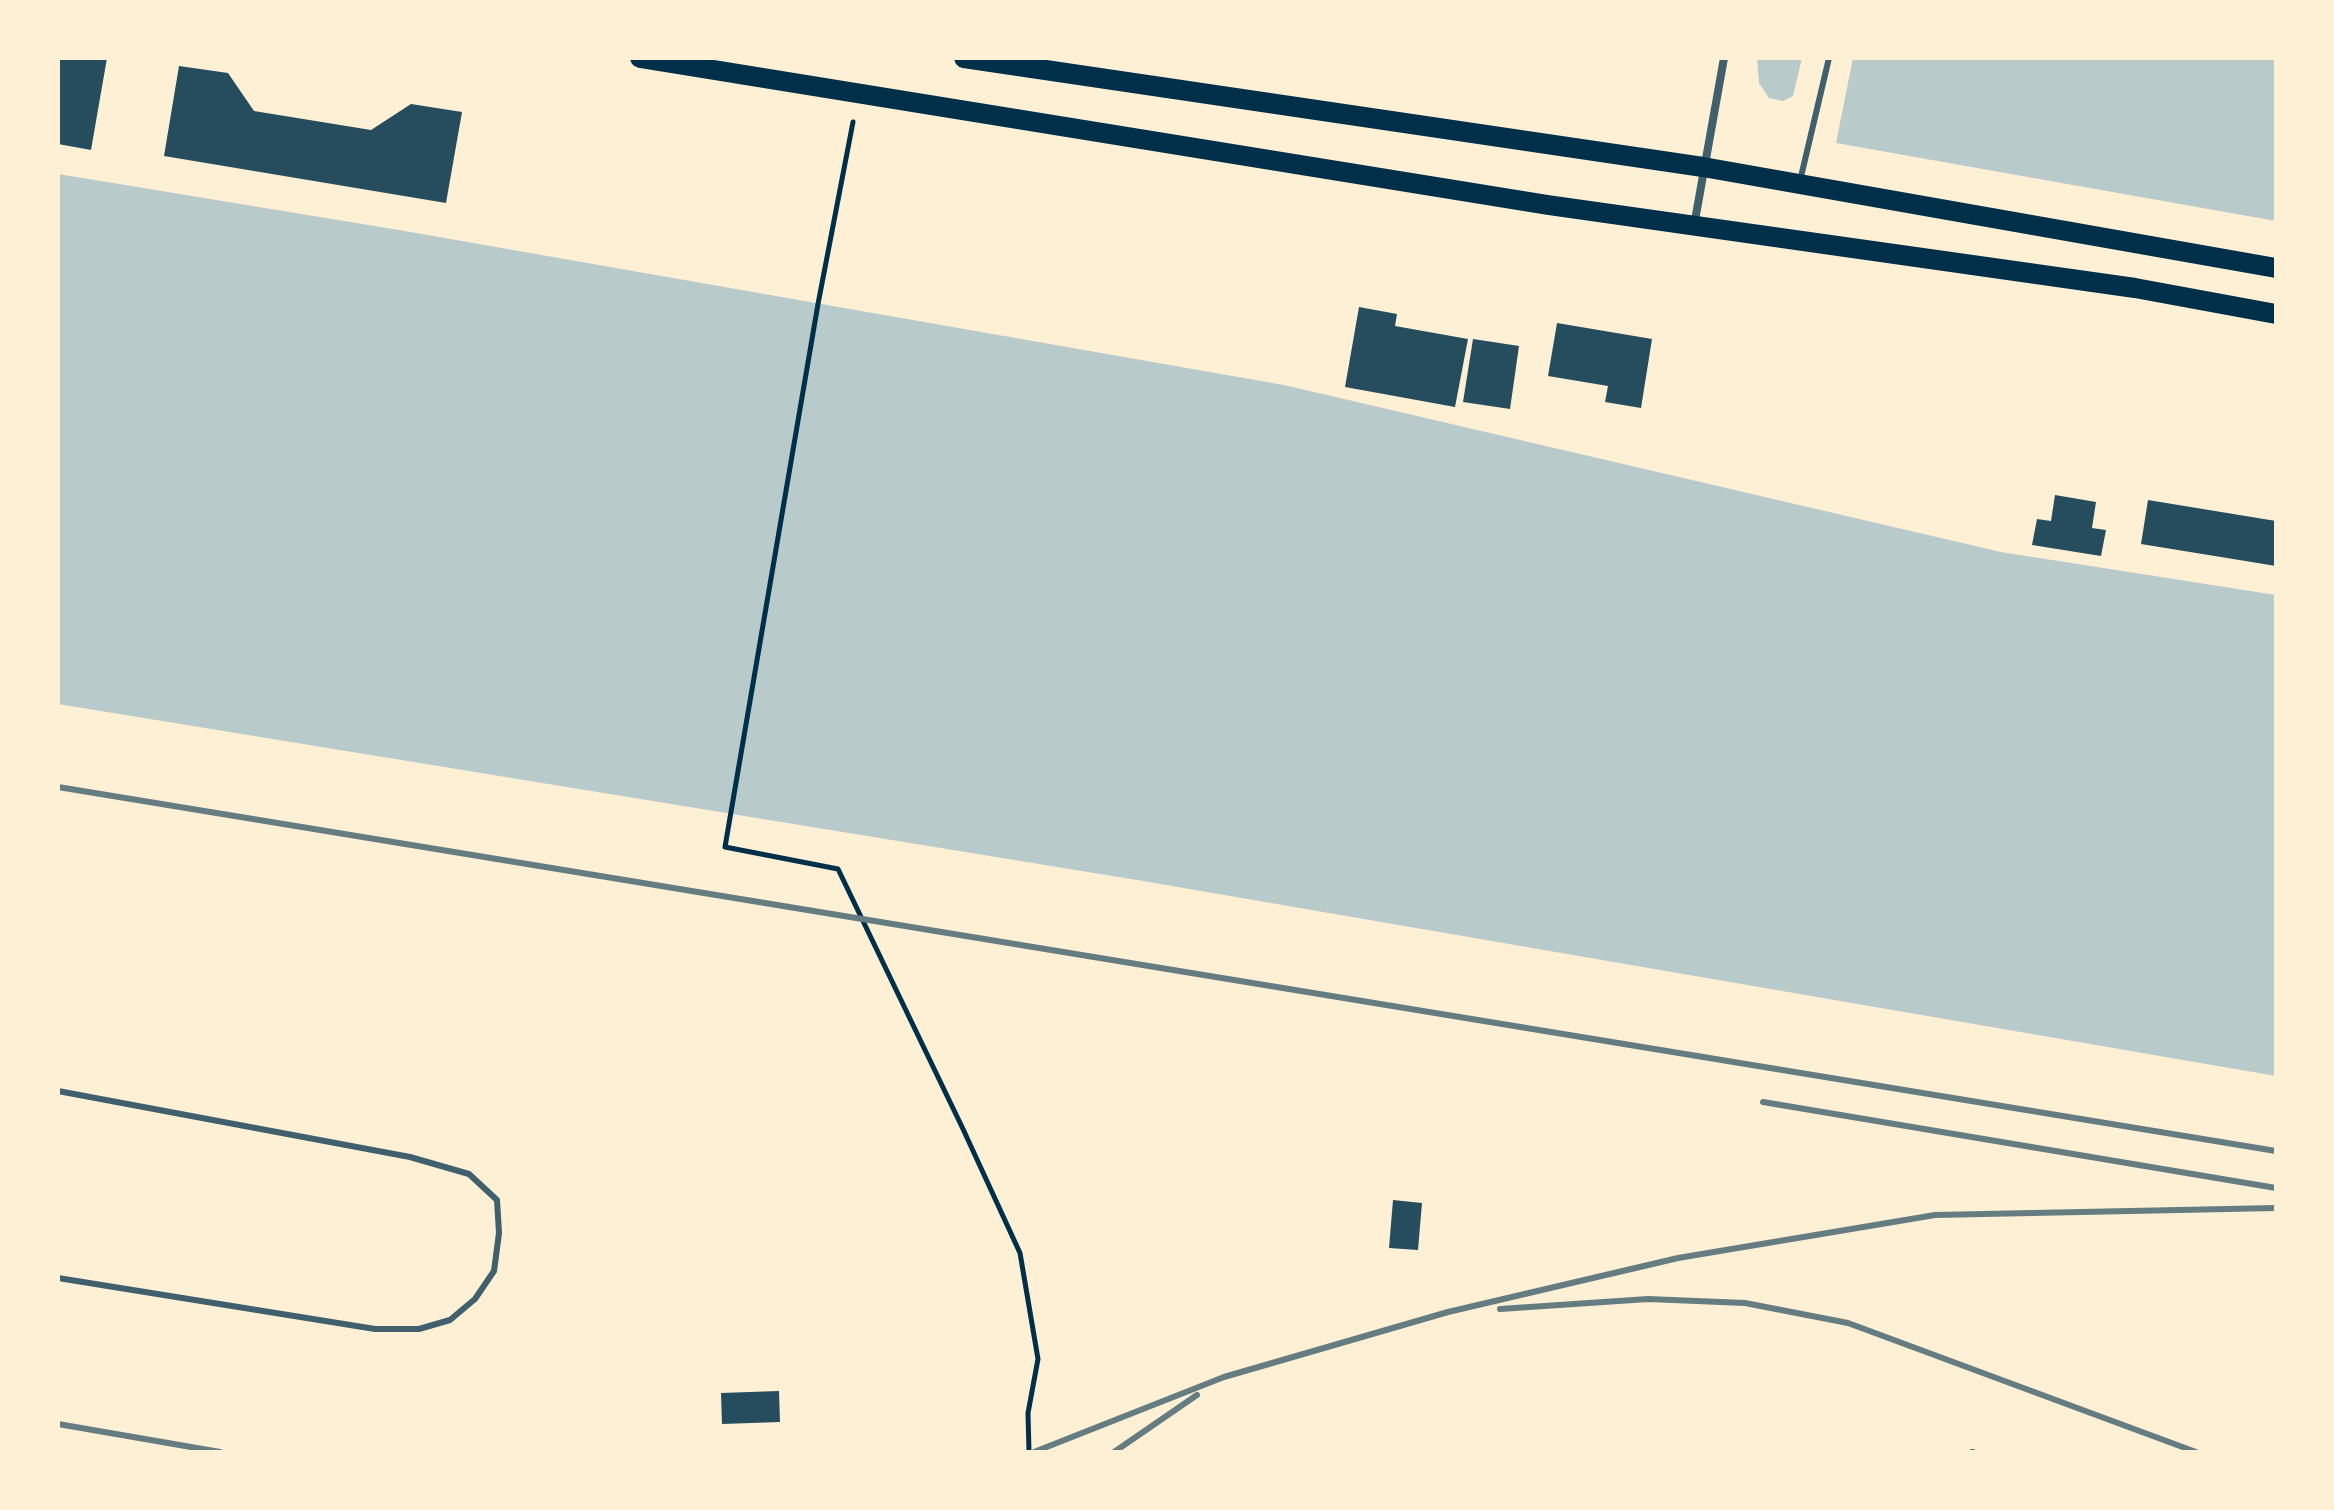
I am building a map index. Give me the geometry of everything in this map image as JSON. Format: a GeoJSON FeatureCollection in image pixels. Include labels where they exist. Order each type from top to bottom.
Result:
{"type":"FeatureCollection","features":[{"type":"Feature","properties":{"kind":"main road"},"geometry":{"type":"LineString","coordinates":[[640,58],[1548,205],[2135,288],[2276,314]]}},
{"type":"Feature","properties":{"kind":"main road"},"geometry":{"type":"LineString","coordinates":[[964,58],[1703,167],[2276,268]]}},
{"type":"Feature","properties":{"kind":"street"},"geometry":{"type":"LineString","coordinates":[[1694,226],[1724,58]]}},
{"type":"Feature","properties":{"kind":"lane"},"geometry":{"type":"LineString","coordinates":[[1800,184],[1829,58]]}},
{"type":"Feature","properties":{"kind":"lane"},"geometry":{"type":"LineString","coordinates":[[58,1091],[410,1157],[469,1174],[497,1200],[499,1233],[494,1271],[475,1299],[450,1320],[419,1329],[375,1329],[58,1278]]}},
{"type":"Feature","properties":{"kind":"path"},"geometry":{"type":"LineString","coordinates":[[850,137],[815,320],[725,847],[838,869],[1020,1253],[1038,1359],[1028,1413],[1029,1452]]}},
{"type":"Feature","properties":{"kind":"shaded area"},"geometry":{"type":"Polygon","coordinates":[[[1757,58],[1802,58],[1793,96],[1783,101],[1769,98],[1759,83],[1757,58]]]}},
{"type":"Feature","properties":{"kind":"shaded area"},"geometry":{"type":"Polygon","coordinates":[[[1853,58],[2276,58],[2276,221],[1836,143],[1853,58]]]}},
{"type":"Feature","properties":{"kind":"shaded area"},"geometry":{"type":"Polygon","coordinates":[[[58,174],[399,230],[1284,385],[2001,552],[2276,595],[2276,1076],[1143,881],[58,704],[58,174]]]}},
{"type":"Feature","properties":{"kind":"building"},"geometry":{"type":"Polygon","coordinates":[[[58,58],[107,58],[91,150],[58,144],[58,58]]]}},
{"type":"Feature","properties":{"kind":"building"},"geometry":{"type":"Polygon","coordinates":[[[179,66],[228,73],[254,111],[371,130],[411,104],[462,112],[446,203],[164,156],[179,66]]]}},
{"type":"Feature","properties":{"kind":"building"},"geometry":{"type":"Polygon","coordinates":[[[1359,307],[1397,314],[1395,326],[1468,339],[1455,407],[1345,387],[1359,307]]]}},
{"type":"Feature","properties":{"kind":"building"},"geometry":{"type":"Polygon","coordinates":[[[1557,323],[1652,339],[1641,408],[1605,402],[1608,386],[1548,376],[1557,323]]]}},
{"type":"Feature","properties":{"kind":"building"},"geometry":{"type":"Polygon","coordinates":[[[1473,339],[1519,346],[1510,409],[1463,402],[1473,339]]]}},
{"type":"Feature","properties":{"kind":"building"},"geometry":{"type":"Polygon","coordinates":[[[2055,495],[2096,502],[2092,528],[2106,530],[2101,556],[2032,545],[2037,519],[2051,521],[2055,495]]]}},
{"type":"Feature","properties":{"kind":"building"},"geometry":{"type":"Polygon","coordinates":[[[2148,500],[2276,521],[2276,566],[2141,544],[2148,500]]]}},
{"type":"Feature","properties":{"kind":"building"},"geometry":{"type":"Polygon","coordinates":[[[1393,1200],[1422,1203],[1418,1250],[1389,1248],[1393,1200]]]}},
{"type":"Feature","properties":{"kind":"building"},"geometry":{"type":"Polygon","coordinates":[[[779,1391],[780,1422],[722,1424],[721,1393],[779,1391]]]}},
{"type":"Feature","properties":{"kind":"railway"},"geometry":{"type":"LineString","coordinates":[[58,787],[2276,1151]]}},
{"type":"Feature","properties":{"kind":"railway"},"geometry":{"type":"LineString","coordinates":[[1763,1102],[2276,1188]]}},
{"type":"Feature","properties":{"kind":"railway"},"geometry":{"type":"LineString","coordinates":[[1034,1452],[1224,1377],[1448,1312],[1678,1258],[1935,1215],[2276,1208]]}},
{"type":"Feature","properties":{"kind":"railway"},"geometry":{"type":"LineString","coordinates":[[1500,1309],[1648,1299],[1745,1303],[1848,1323],[2196,1452]]}},
{"type":"Feature","properties":{"kind":"railway"},"geometry":{"type":"LineString","coordinates":[[1114,1452],[1197,1395]]}},
{"type":"Feature","properties":{"kind":"railway"},"geometry":{"type":"LineString","coordinates":[[58,1424],[220,1452]]}}]}
